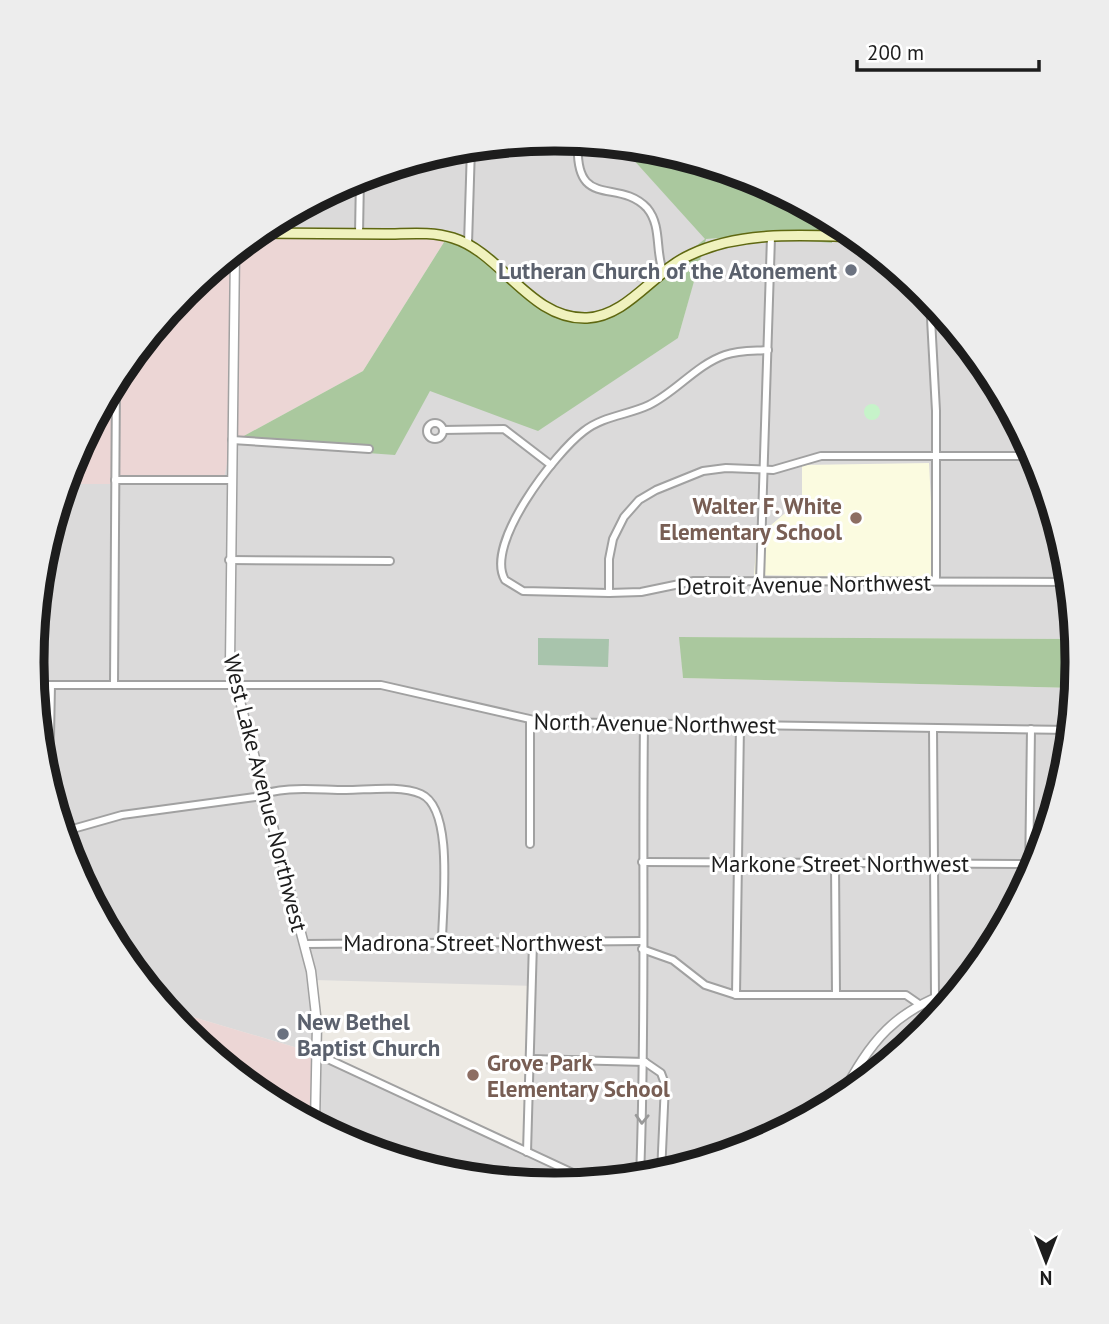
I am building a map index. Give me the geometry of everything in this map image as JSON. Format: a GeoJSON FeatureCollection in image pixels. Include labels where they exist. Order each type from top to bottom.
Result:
{"type":"FeatureCollection","features":[{"type":"Feature","properties":{"kind":"main road"},"geometry":{"type":"LineString","coordinates":[[277,233],[436,235],[468,244],[537,300],[577,317],[596,317],[615,309],[663,271],[714,245],[771,237],[838,237]]}},
{"type":"Feature","properties":{"kind":"street"},"geometry":{"type":"LineString","coordinates":[[578,152],[578,166],[589,184],[605,193],[632,198],[648,210],[656,226],[658,258],[663,271]]}},
{"type":"Feature","properties":{"kind":"street"},"geometry":{"type":"LineString","coordinates":[[468,244],[471,159]]}},
{"type":"Feature","properties":{"kind":"street"},"geometry":{"type":"LineString","coordinates":[[359,234],[360,190]]}},
{"type":"Feature","properties":{"kind":"street"},"geometry":{"type":"LineString","coordinates":[[761,581],[762,470],[771,237]]}},
{"type":"Feature","properties":{"kind":"street","name":"West Lake Avenue Northwest"},"geometry":{"type":"LineString","coordinates":[[235,264],[228,640],[234,685],[305,944],[315,998],[315,1113]]}},
{"type":"Feature","properties":{"kind":"street"},"geometry":{"type":"LineString","coordinates":[[931,316],[936,456],[936,581]]}},
{"type":"Feature","properties":{"kind":"street","name":"Detroit Avenue Northwest"},"geometry":{"type":"LineString","coordinates":[[768,350],[738,351],[713,360],[652,404],[587,428],[551,465],[529,494],[499,562],[502,574],[510,585],[523,591],[609,593],[641,592],[694,581],[1059,582]]}},
{"type":"Feature","properties":{"kind":"street"},"geometry":{"type":"LineString","coordinates":[[114,685],[116,401]]}},
{"type":"Feature","properties":{"kind":"street"},"geometry":{"type":"LineString","coordinates":[[443,430],[504,429],[551,465]]}},
{"type":"Feature","properties":{"kind":"street"},"geometry":{"type":"LineString","coordinates":[[232,440],[369,449]]}},
{"type":"Feature","properties":{"kind":"street"},"geometry":{"type":"LineString","coordinates":[[609,593],[613,539],[624,517],[639,500],[656,490],[703,471],[726,468],[784,468],[821,456],[1021,456]]}},
{"type":"Feature","properties":{"kind":"street"},"geometry":{"type":"LineString","coordinates":[[115,480],[231,480]]}},
{"type":"Feature","properties":{"kind":"street"},"geometry":{"type":"LineString","coordinates":[[229,560],[390,561]]}},
{"type":"Feature","properties":{"kind":"street","name":"North Avenue Northwest"},"geometry":{"type":"LineString","coordinates":[[45,685],[381,685],[530,721],[1061,730]]}},
{"type":"Feature","properties":{"kind":"street"},"geometry":{"type":"LineString","coordinates":[[50,740],[51,685]]}},
{"type":"Feature","properties":{"kind":"street"},"geometry":{"type":"LineString","coordinates":[[530,721],[530,844]]}},
{"type":"Feature","properties":{"kind":"street"},"geometry":{"type":"LineString","coordinates":[[641,1165],[645,1062],[642,945],[644,724]]}},
{"type":"Feature","properties":{"kind":"street"},"geometry":{"type":"LineString","coordinates":[[736,995],[740,725]]}},
{"type":"Feature","properties":{"kind":"street"},"geometry":{"type":"LineString","coordinates":[[933,728],[934,997]]}},
{"type":"Feature","properties":{"kind":"street"},"geometry":{"type":"LineString","coordinates":[[1031,730],[1033,840]]}},
{"type":"Feature","properties":{"kind":"street"},"geometry":{"type":"LineString","coordinates":[[72,829],[122,815],[188,808],[263,793],[409,791],[428,798],[438,812],[443,838],[442,942]]}},
{"type":"Feature","properties":{"kind":"street","name":"Markone Street Northwest"},"geometry":{"type":"LineString","coordinates":[[642,862],[1023,864]]}},
{"type":"Feature","properties":{"kind":"street"},"geometry":{"type":"LineString","coordinates":[[835,864],[836,995]]}},
{"type":"Feature","properties":{"kind":"street"},"geometry":{"type":"LineString","coordinates":[[527,1152],[533,942]]}},
{"type":"Feature","properties":{"kind":"street","name":"Madrona Street Northwest"},"geometry":{"type":"LineString","coordinates":[[305,944],[533,942],[642,945],[673,960],[705,985],[736,995],[906,995],[919,1004]]}},
{"type":"Feature","properties":{"kind":"street"},"geometry":{"type":"LineString","coordinates":[[859,1072],[877,1037],[919,1004],[943,994]]}},
{"type":"Feature","properties":{"kind":"street"},"geometry":{"type":"LineString","coordinates":[[317,1054],[572,1172]]}},
{"type":"Feature","properties":{"kind":"street"},"geometry":{"type":"LineString","coordinates":[[531,1059],[645,1062],[661,1073],[665,1084],[662,1161]]}},
{"type":"Feature","properties":{"kind":"shaded area"},"geometry":{"type":"Polygon","coordinates":[[[554,151],[632,158],[706,239],[750,236],[832,241],[832,233],[891,278],[939,325],[960,351],[1013,436],[1048,530],[1061,595],[1064,639],[680,637],[683,678],[1064,688],[1055,762],[1038,826],[1013,888],[960,973],[916,1023],[838,1087],[780,1120],[719,1146],[654,1163],[621,1168],[588,1172],[521,1172],[455,1163],[390,1146],[314,1112],[321,1055],[185,1015],[149,973],[96,888],[61,794],[48,729],[45,629],[54,562],[61,530],[76,484],[222,484],[231,443],[430,391],[678,338],[705,240],[622,303],[590,319],[550,311],[446,239],[272,236],[329,204],[390,178],[455,161],[521,152],[554,151]],[[802,499],[757,537],[935,578],[802,499]],[[314,980],[321,1055],[530,1153],[536,986],[314,980]]]}},
{"type":"Feature","properties":{"kind":"shaded area"},"geometry":{"type":"Polygon","coordinates":[[[271,237],[446,239],[363,371],[231,443],[223,484],[76,484],[96,436],[149,351],[193,301],[271,237]]]}},
{"type":"Feature","properties":{"kind":"shaded area","name":"Walter F. White Elementary School"},"geometry":{"type":"Polygon","coordinates":[[[929,463],[935,578],[754,575],[757,537],[802,499],[802,465],[929,463]]]}},
{"type":"Feature","properties":{"kind":"shaded area"},"geometry":{"type":"Polygon","coordinates":[[[538,638],[609,639],[608,667],[538,665],[538,638]]]}},
{"type":"Feature","properties":{"kind":"shaded area"},"geometry":{"type":"Polygon","coordinates":[[[185,1015],[321,1055],[314,1112],[271,1087],[244,1067],[185,1015]]]}},
{"type":"Feature","properties":{"kind":"green space"},"geometry":{"type":"Polygon","coordinates":[[[631,158],[719,178],[780,204],[832,233],[832,243],[750,236],[706,239],[678,338],[538,431],[430,391],[395,455],[231,443],[363,371],[446,239],[494,255],[550,311],[590,319],[622,303],[705,239],[631,158]]]}},
{"type":"Feature","properties":{"kind":"green space"},"geometry":{"type":"Polygon","coordinates":[[[872,404],[878,406],[878,418],[872,420],[866,418],[864,412],[866,406],[872,404]]]}},
{"type":"Feature","properties":{"kind":"green space"},"geometry":{"type":"Polygon","coordinates":[[[679,637],[1064,639],[1064,688],[683,678],[679,637]]]}},
{"type":"Feature","properties":{"kind":"place","name":"Lutheran Church of the Atonement"},"geometry":{"type":"Point","coordinates":[851,270]}},
{"type":"Feature","properties":{"kind":"place","name":"Walter F. White Elementary School"},"geometry":{"type":"Point","coordinates":[856,518]}},
{"type":"Feature","properties":{"kind":"place","name":"New Bethel Baptist Church"},"geometry":{"type":"Point","coordinates":[283,1034]}},
{"type":"Feature","properties":{"kind":"place","name":"Grove Park Elementary School"},"geometry":{"type":"Point","coordinates":[473,1075]}}]}
